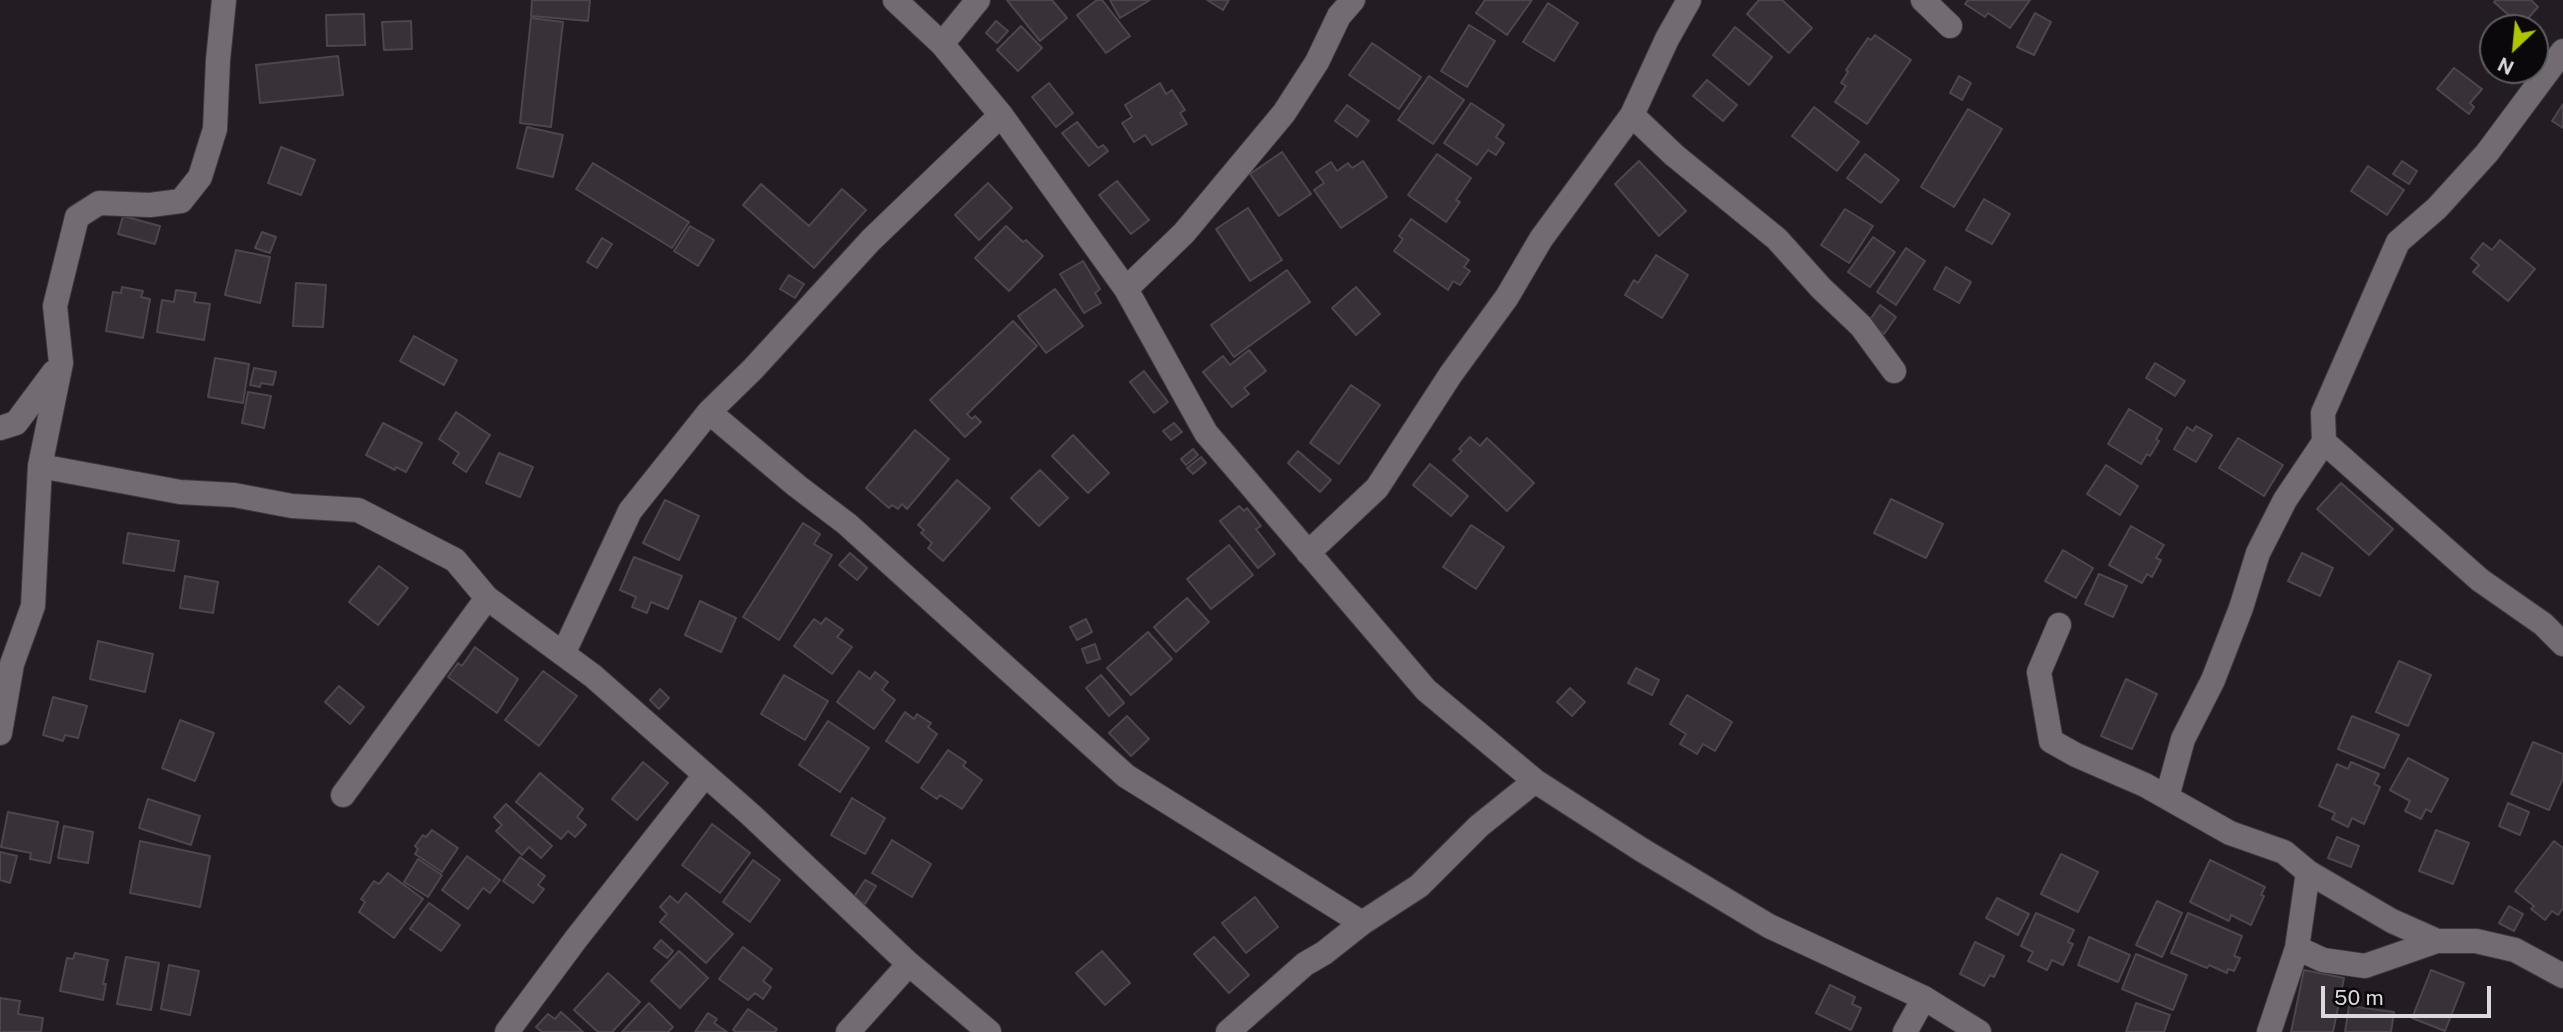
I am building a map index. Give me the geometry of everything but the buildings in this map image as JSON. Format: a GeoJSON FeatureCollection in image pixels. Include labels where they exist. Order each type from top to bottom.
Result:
{"type":"FeatureCollection","features":[{"type":"Feature","properties":{"kind":"street"},"geometry":{"type":"LineString","coordinates":[[0,733],[12,664],[33,606],[40,466],[61,363],[55,306],[77,217],[99,203],[150,205],[181,201],[200,177],[215,129],[224,0]]}},
{"type":"Feature","properties":{"kind":"street"},"geometry":{"type":"LineString","coordinates":[[895,0],[942,44],[1001,115],[1126,289],[1206,433],[1426,690],[1535,781],[1769,926],[1924,998],[1979,1032]]}},
{"type":"Feature","properties":{"kind":"street"},"geometry":{"type":"LineString","coordinates":[[942,44],[978,0]]}},
{"type":"Feature","properties":{"kind":"street"},"geometry":{"type":"LineString","coordinates":[[1126,289],[1184,233],[1283,113],[1317,62],[1339,16],[1353,0]]}},
{"type":"Feature","properties":{"kind":"street"},"geometry":{"type":"LineString","coordinates":[[1308,553],[1377,488],[1451,374],[1507,297],[1541,239],[1632,115],[1667,39],[1689,0]]}},
{"type":"Feature","properties":{"kind":"street"},"geometry":{"type":"LineString","coordinates":[[1923,0],[1950,26]]}},
{"type":"Feature","properties":{"kind":"street"},"geometry":{"type":"LineString","coordinates":[[2166,797],[2183,739],[2213,680],[2241,608],[2258,553],[2285,500],[2324,442],[2323,413],[2398,242],[2437,208],[2487,153],[2560,58]]}},
{"type":"Feature","properties":{"kind":"street"},"geometry":{"type":"LineString","coordinates":[[564,652],[630,511],[709,412],[871,240],[1001,115]]}},
{"type":"Feature","properties":{"kind":"street"},"geometry":{"type":"LineString","coordinates":[[1632,115],[1674,155],[1777,239],[1861,327],[1894,370]]}},
{"type":"Feature","properties":{"kind":"street"},"geometry":{"type":"LineString","coordinates":[[0,428],[16,423],[61,363]]}},
{"type":"Feature","properties":{"kind":"street"},"geometry":{"type":"LineString","coordinates":[[709,412],[847,524],[1126,776],[1362,923]]}},
{"type":"Feature","properties":{"kind":"street"},"geometry":{"type":"LineString","coordinates":[[2324,442],[2480,580],[2543,624],[2563,644]]}},
{"type":"Feature","properties":{"kind":"street"},"geometry":{"type":"LineString","coordinates":[[40,466],[180,492],[234,495],[292,506],[358,510],[455,560],[487,597],[564,652],[751,815],[909,964],[989,1032]]}},
{"type":"Feature","properties":{"kind":"street"},"geometry":{"type":"LineString","coordinates":[[343,795],[487,597]]}},
{"type":"Feature","properties":{"kind":"street"},"geometry":{"type":"LineString","coordinates":[[2059,625],[2039,672],[2051,741],[2166,797],[2230,833],[2284,852],[2308,872],[2392,921],[2437,941]]}},
{"type":"Feature","properties":{"kind":"street"},"geometry":{"type":"LineString","coordinates":[[507,1032],[705,775]]}},
{"type":"Feature","properties":{"kind":"street"},"geometry":{"type":"LineString","coordinates":[[1228,1032],[1305,964],[1419,886],[1479,826],[1535,781]]}},
{"type":"Feature","properties":{"kind":"street"},"geometry":{"type":"LineString","coordinates":[[2269,1032],[2297,948],[2308,872]]}},
{"type":"Feature","properties":{"kind":"street"},"geometry":{"type":"LineString","coordinates":[[2297,948],[2323,960],[2365,966],[2437,941],[2476,941],[2515,950],[2563,976]]}},
{"type":"Feature","properties":{"kind":"street"},"geometry":{"type":"LineString","coordinates":[[848,1032],[909,964]]}},
{"type":"Feature","properties":{"kind":"street"},"geometry":{"type":"LineString","coordinates":[[1905,1032],[1924,998]]}}]}
